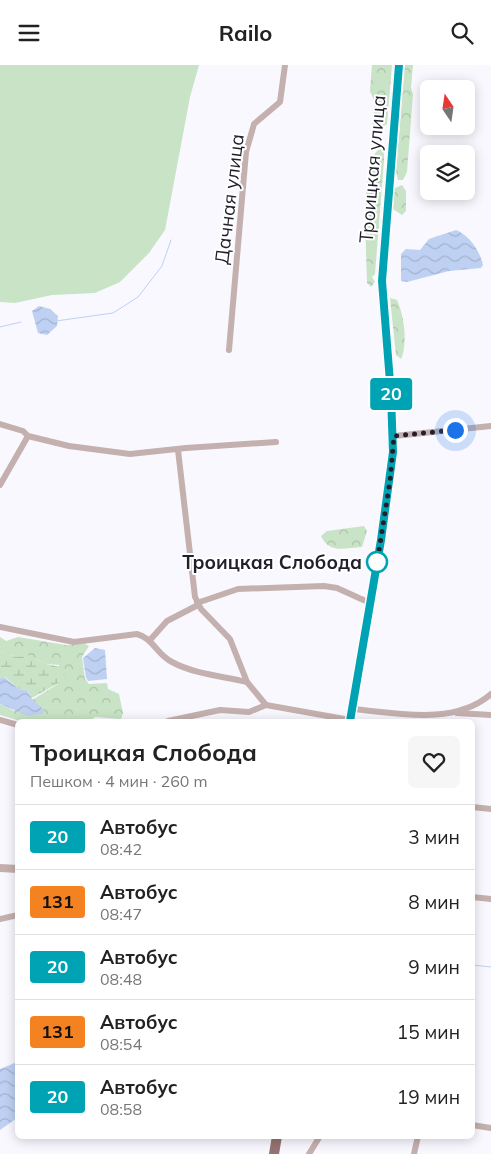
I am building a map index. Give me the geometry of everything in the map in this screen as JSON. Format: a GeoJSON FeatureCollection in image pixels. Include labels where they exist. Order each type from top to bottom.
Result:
{"type":"FeatureCollection","features":[{"type":"Feature","properties":{"kind":"main road","name":"Троицкая улица"},"geometry":{"type":"LineString","coordinates":[[350,719],[390,481],[394,436],[382,281],[399,65]]}},
{"type":"Feature","properties":{"kind":"main road"},"geometry":{"type":"LineString","coordinates":[[274,1154],[276,1139]]}},
{"type":"Feature","properties":{"kind":"street","name":"Дачная улица"},"geometry":{"type":"LineString","coordinates":[[229,350],[246,152],[254,124],[280,102],[285,65]]}},
{"type":"Feature","properties":{"kind":"street"},"geometry":{"type":"LineString","coordinates":[[0,424],[23,431],[28,436],[69,446],[130,454],[178,450],[186,447],[276,442]]}},
{"type":"Feature","properties":{"kind":"street"},"geometry":{"type":"LineString","coordinates":[[394,436],[491,426]]}},
{"type":"Feature","properties":{"kind":"street"},"geometry":{"type":"LineString","coordinates":[[0,485],[28,436]]}},
{"type":"Feature","properties":{"kind":"street"},"geometry":{"type":"LineString","coordinates":[[178,450],[188,527],[191,576],[198,604],[230,639],[247,681],[266,705]]}},
{"type":"Feature","properties":{"kind":"street"},"geometry":{"type":"LineString","coordinates":[[150,641],[166,621],[198,604],[238,589],[324,585],[336,588],[370,603]]}},
{"type":"Feature","properties":{"kind":"street"},"geometry":{"type":"LineString","coordinates":[[0,627],[74,642],[137,634],[145,636],[171,662],[247,681]]}},
{"type":"Feature","properties":{"kind":"street"},"geometry":{"type":"LineString","coordinates":[[352,709],[425,718],[452,713],[480,704],[491,694]]}},
{"type":"Feature","properties":{"kind":"street"},"geometry":{"type":"LineString","coordinates":[[177,719],[220,709],[249,712],[266,705],[340,719]]}},
{"type":"Feature","properties":{"kind":"street"},"geometry":{"type":"LineString","coordinates":[[452,713],[491,715]]}},
{"type":"Feature","properties":{"kind":"street"},"geometry":{"type":"LineString","coordinates":[[0,720],[15,724]]}},
{"type":"Feature","properties":{"kind":"street"},"geometry":{"type":"LineString","coordinates":[[475,807],[491,809]]}},
{"type":"Feature","properties":{"kind":"street"},"geometry":{"type":"LineString","coordinates":[[0,868],[15,869]]}},
{"type":"Feature","properties":{"kind":"street"},"geometry":{"type":"LineString","coordinates":[[475,897],[491,899]]}},
{"type":"Feature","properties":{"kind":"street"},"geometry":{"type":"LineString","coordinates":[[0,919],[15,916]]}},
{"type":"Feature","properties":{"kind":"street"},"geometry":{"type":"LineString","coordinates":[[475,1125],[491,1128]]}},
{"type":"Feature","properties":{"kind":"street"},"geometry":{"type":"LineString","coordinates":[[309,1154],[318,1139]]}},
{"type":"Feature","properties":{"kind":"street"},"geometry":{"type":"LineString","coordinates":[[414,1154],[417,1139]]}},
{"type":"Feature","properties":{"kind":"green space"},"geometry":{"type":"Polygon","coordinates":[[[0,65],[199,65],[190,97],[165,230],[149,253],[120,282],[95,293],[52,295],[15,303],[0,302],[0,65]]]}},
{"type":"Feature","properties":{"kind":"green space"},"geometry":{"type":"Polygon","coordinates":[[[372,65],[392,65],[387,124],[374,132],[372,129],[375,103],[370,91],[372,65]]]}},
{"type":"Feature","properties":{"kind":"green space"},"geometry":{"type":"Polygon","coordinates":[[[405,65],[413,65],[411,88],[413,94],[407,172],[403,180],[398,180],[396,171],[405,65]]]}},
{"type":"Feature","properties":{"kind":"green space"},"geometry":{"type":"Polygon","coordinates":[[[380,149],[384,153],[384,161],[375,274],[372,277],[375,282],[371,287],[367,283],[367,189],[373,156],[380,149]]]}},
{"type":"Feature","properties":{"kind":"green space"},"geometry":{"type":"Polygon","coordinates":[[[402,185],[406,191],[406,211],[402,215],[393,209],[393,189],[402,185]]]}},
{"type":"Feature","properties":{"kind":"green space"},"geometry":{"type":"Polygon","coordinates":[[[390,298],[397,300],[402,314],[405,338],[401,359],[396,355],[390,298]]]}},
{"type":"Feature","properties":{"kind":"green space"},"geometry":{"type":"Polygon","coordinates":[[[364,526],[367,531],[362,547],[333,548],[324,542],[321,536],[327,531],[364,526]]]}},
{"type":"Feature","properties":{"kind":"green space"},"geometry":{"type":"Polygon","coordinates":[[[0,637],[6,641],[18,637],[66,645],[85,644],[89,646],[82,657],[85,679],[89,684],[107,683],[108,689],[119,694],[123,713],[121,719],[95,717],[92,719],[15,720],[0,715],[0,704],[14,711],[58,684],[59,665],[46,664],[35,658],[17,657],[0,651],[0,637]]]}},
{"type":"Feature","properties":{"kind":"green space"},"geometry":{"type":"Polygon","coordinates":[[[0,651],[17,657],[29,655],[46,664],[65,668],[64,680],[32,698],[27,690],[19,689],[5,677],[0,678],[0,651]]]}},
{"type":"Feature","properties":{"kind":"water"},"geometry":{"type":"Polygon","coordinates":[[[456,230],[461,232],[477,249],[482,260],[483,265],[481,268],[449,271],[407,282],[401,281],[401,254],[406,249],[420,250],[429,239],[456,230]]]}},
{"type":"Feature","properties":{"kind":"water"},"geometry":{"type":"Polygon","coordinates":[[[39,306],[50,309],[58,316],[57,326],[47,335],[38,333],[32,311],[39,306]]]}},
{"type":"Feature","properties":{"kind":"water"},"geometry":{"type":"Polygon","coordinates":[[[95,648],[105,650],[107,679],[88,681],[83,658],[95,648]]]}},
{"type":"Feature","properties":{"kind":"water"},"geometry":{"type":"Polygon","coordinates":[[[4,677],[19,689],[27,690],[32,699],[44,710],[43,713],[28,716],[0,704],[0,678],[4,677]]]}},
{"type":"Feature","properties":{"kind":"water"},"geometry":{"type":"Polygon","coordinates":[[[15,1063],[15,1119],[0,1130],[0,1069],[15,1063]]]}},
{"type":"Feature","properties":{"kind":"waterway"},"geometry":{"type":"LineString","coordinates":[[56,321],[113,313],[138,297],[162,266],[171,240]]}},
{"type":"Feature","properties":{"kind":"waterway"},"geometry":{"type":"LineString","coordinates":[[0,327],[21,322]]}},
{"type":"Feature","properties":{"kind":"waterway"},"geometry":{"type":"LineString","coordinates":[[475,965],[491,967]]}},
{"type":"Feature","properties":{"kind":"bus line","name":"20"},"geometry":{"type":"LineString","coordinates":[[350,719],[381,540],[393,452],[393,423],[383,305],[382,256],[399,65]]}},
{"type":"Feature","properties":{"kind":"place","name":"Троицкая Слобода"},"geometry":{"type":"Point","coordinates":[377,562]}},
{"type":"Feature","properties":{"kind":"route"},"geometry":{"type":"LineString","coordinates":[[377,562],[376,569],[390,481],[394,436],[455,430]]}}]}
